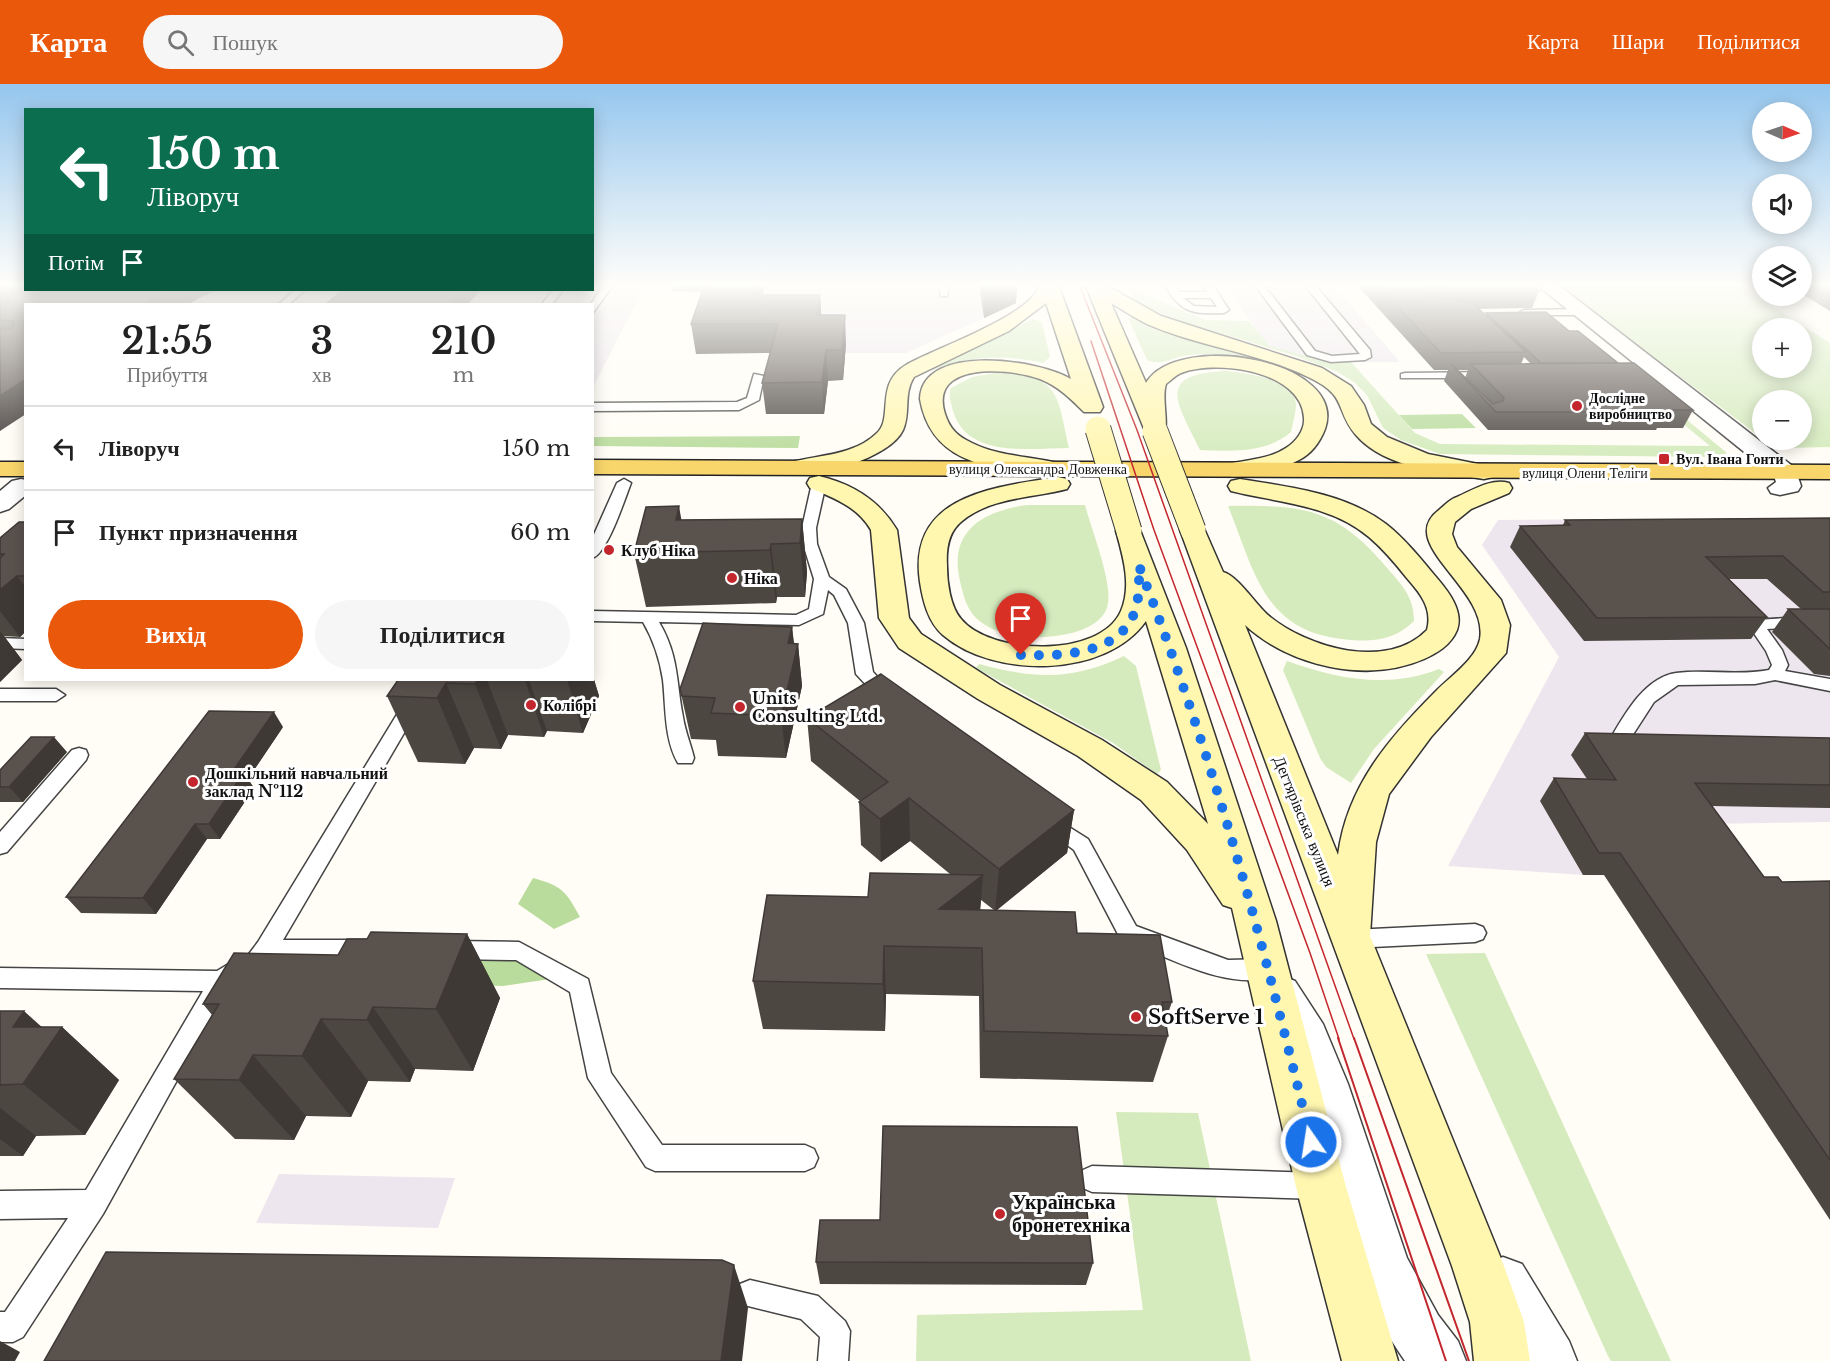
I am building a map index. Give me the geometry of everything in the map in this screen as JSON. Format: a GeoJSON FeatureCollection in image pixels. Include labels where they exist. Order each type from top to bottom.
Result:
{"type":"FeatureCollection","features":[{"type":"Feature","properties":{"kind":"main road"},"geometry":{"type":"LineString","coordinates":[[809,475],[840,458],[879,442],[893,429],[897,387],[907,373],[968,344]]}},
{"type":"Feature","properties":{"kind":"main road"},"geometry":{"type":"LineString","coordinates":[[1070,344],[1095,418],[1139,566],[1171,648],[1256,921],[1321,1186],[1370,1361]]}},
{"type":"Feature","properties":{"kind":"main road","name":"Дегтярівська вулиця"},"geometry":{"type":"LineString","coordinates":[[1119,344],[1155,430],[1436,1156],[1497,1322],[1502,1361]]}},
{"type":"Feature","properties":{"kind":"main road"},"geometry":{"type":"LineString","coordinates":[[1227,344],[1320,374],[1346,392],[1362,428],[1373,439],[1420,459],[1492,480]]}},
{"type":"Feature","properties":{"kind":"main road"},"geometry":{"type":"LineString","coordinates":[[1155,430],[1153,392],[1156,383],[1166,373],[1187,365],[1229,363],[1267,369],[1299,383],[1311,393],[1316,402],[1318,414],[1313,433],[1305,447],[1236,478]]}},
{"type":"Feature","properties":{"kind":"main road"},"geometry":{"type":"LineString","coordinates":[[1055,477],[990,458],[953,442],[943,435],[936,421],[930,394],[934,386],[954,372],[973,367],[1023,367],[1064,382],[1095,418]]}},
{"type":"Feature","properties":{"kind":"main road","name":"вулиця Олександра Довженка"},"geometry":{"type":"LineString","coordinates":[[594,467],[809,475],[1492,480]]}},
{"type":"Feature","properties":{"kind":"main road"},"geometry":{"type":"LineString","coordinates":[[0,469],[19,481]]}},
{"type":"Feature","properties":{"kind":"main road","name":"вулиця Олени Теліги"},"geometry":{"type":"LineString","coordinates":[[1492,480],[1783,480],[1830,472]]}},
{"type":"Feature","properties":{"kind":"main road","name":"вулиця Олександра Довженка"},"geometry":{"type":"LineString","coordinates":[[594,483],[809,475],[853,497],[879,519],[884,530],[894,618],[910,641],[989,692],[1089,748],[1154,791],[1200,840],[1256,921]]}},
{"type":"Feature","properties":{"kind":"main road"},"geometry":{"type":"LineString","coordinates":[[1055,477],[978,502],[955,514],[936,532],[930,550],[937,600],[952,627],[986,647],[1021,655],[1072,654],[1092,649],[1111,639],[1133,617],[1138,599],[1139,566]]}},
{"type":"Feature","properties":{"kind":"main road"},"geometry":{"type":"LineString","coordinates":[[1206,562],[1241,606],[1259,623],[1276,635],[1312,651],[1358,660],[1399,658],[1430,644],[1442,631],[1444,617],[1440,604],[1430,587],[1392,544],[1371,525],[1334,507],[1236,478]]}},
{"type":"Feature","properties":{"kind":"main road"},"geometry":{"type":"LineString","coordinates":[[1352,939],[1360,828],[1369,800],[1397,755],[1491,653],[1496,638],[1495,621],[1490,606],[1445,551],[1440,540],[1440,527],[1450,510],[1492,480]]}},
{"type":"Feature","properties":{"kind":"main road","name":"вулиця Олени Теліги"},"geometry":{"type":"LineString","coordinates":[[1783,480],[1830,488]]}},
{"type":"Feature","properties":{"kind":"street"},"geometry":{"type":"LineString","coordinates":[[1617,344],[1652,375],[1783,480]]}},
{"type":"Feature","properties":{"kind":"street"},"geometry":{"type":"LineString","coordinates":[[0,504],[19,481]]}},
{"type":"Feature","properties":{"kind":"street"},"geometry":{"type":"LineString","coordinates":[[1271,977],[1313,1046],[1365,1209],[1389,1275],[1420,1340],[1438,1361]]}},
{"type":"Feature","properties":{"kind":"street"},"geometry":{"type":"LineString","coordinates":[[1436,1156],[1519,1314],[1549,1361]]}},
{"type":"Feature","properties":{"kind":"lane"},"geometry":{"type":"LineString","coordinates":[[1304,344],[1311,353],[1319,358],[1365,357],[1366,352],[1359,344]]}},
{"type":"Feature","properties":{"kind":"lane"},"geometry":{"type":"LineString","coordinates":[[1405,376],[1498,375]]}},
{"type":"Feature","properties":{"kind":"lane"},"geometry":{"type":"LineString","coordinates":[[594,407],[739,406],[753,400],[758,376]]}},
{"type":"Feature","properties":{"kind":"lane"},"geometry":{"type":"LineString","coordinates":[[1450,376],[1466,392]]}},
{"type":"Feature","properties":{"kind":"lane"},"geometry":{"type":"LineString","coordinates":[[594,616],[799,620],[817,611],[822,579],[810,544],[809,475]]}},
{"type":"Feature","properties":{"kind":"lane"},"geometry":{"type":"LineString","coordinates":[[594,550],[612,516],[624,483]]}},
{"type":"Feature","properties":{"kind":"lane"},"geometry":{"type":"LineString","coordinates":[[822,579],[841,592],[856,623],[865,674],[899,710]]}},
{"type":"Feature","properties":{"kind":"lane"},"geometry":{"type":"LineString","coordinates":[[649,618],[660,637],[671,677],[674,717],[685,758]]}},
{"type":"Feature","properties":{"kind":"lane"},"geometry":{"type":"LineString","coordinates":[[1775,674],[1780,665],[1774,650],[1759,629],[1762,623],[1830,620]]}},
{"type":"Feature","properties":{"kind":"lane"},"geometry":{"type":"LineString","coordinates":[[0,644],[24,644]]}},
{"type":"Feature","properties":{"kind":"lane"},"geometry":{"type":"LineString","coordinates":[[1614,748],[1656,689],[1665,681],[1676,678],[1755,678],[1775,674],[1830,685]]}},
{"type":"Feature","properties":{"kind":"lane"},"geometry":{"type":"LineString","coordinates":[[0,1327],[13,1327],[93,1204],[221,981],[266,949],[425,681]]}},
{"type":"Feature","properties":{"kind":"lane"},"geometry":{"type":"LineString","coordinates":[[0,695],[57,695]]}},
{"type":"Feature","properties":{"kind":"lane"},"geometry":{"type":"LineString","coordinates":[[0,846],[79,755]]}},
{"type":"Feature","properties":{"kind":"lane"},"geometry":{"type":"LineString","coordinates":[[1033,809],[1081,845],[1128,932],[1228,970],[1271,977]]}},
{"type":"Feature","properties":{"kind":"lane"},"geometry":{"type":"LineString","coordinates":[[1352,939],[1475,933]]}},
{"type":"Feature","properties":{"kind":"lane"},"geometry":{"type":"LineString","coordinates":[[266,949],[393,949]]}},
{"type":"Feature","properties":{"kind":"lane"},"geometry":{"type":"LineString","coordinates":[[427,950],[519,951],[580,986],[600,1078],[654,1158],[806,1158]]}},
{"type":"Feature","properties":{"kind":"lane"},"geometry":{"type":"LineString","coordinates":[[0,978],[221,981]]}},
{"type":"Feature","properties":{"kind":"lane"},"geometry":{"type":"LineString","coordinates":[[1092,1179],[1321,1186]]}},
{"type":"Feature","properties":{"kind":"lane"},"geometry":{"type":"LineString","coordinates":[[0,1204],[93,1204]]}},
{"type":"Feature","properties":{"kind":"lane"},"geometry":{"type":"LineString","coordinates":[[750,1294],[808,1306],[835,1331],[834,1361]]}},
{"type":"Feature","properties":{"kind":"shaded area"},"geometry":{"type":"Polygon","coordinates":[[[594,344],[615,344],[594,385],[594,344]]]}},
{"type":"Feature","properties":{"kind":"shaded area"},"geometry":{"type":"Polygon","coordinates":[[[774,344],[927,344],[906,353],[784,353],[774,344]]]}},
{"type":"Feature","properties":{"kind":"shaded area"},"geometry":{"type":"Polygon","coordinates":[[[1267,344],[1384,344],[1400,362],[1329,362],[1269,346],[1267,344]]]}},
{"type":"Feature","properties":{"kind":"shaded area"},"geometry":{"type":"Polygon","coordinates":[[[1830,518],[1830,822],[1707,824],[1729,878],[1583,875],[1448,866],[1559,657],[1482,545],[1498,520],[1830,518]]]}},
{"type":"Feature","properties":{"kind":"shaded area"},"geometry":{"type":"Polygon","coordinates":[[[279,1174],[455,1178],[438,1228],[256,1223],[279,1174]]]}},
{"type":"Feature","properties":{"kind":"green space"},"geometry":{"type":"Polygon","coordinates":[[[981,344],[1047,344],[1050,357],[1043,363],[1015,358],[987,358],[960,362],[933,370],[930,368],[981,344]]]}},
{"type":"Feature","properties":{"kind":"green space"},"geometry":{"type":"Polygon","coordinates":[[[1140,344],[1215,344],[1272,362],[1217,354],[1183,356],[1161,362],[1147,360],[1140,344]]]}},
{"type":"Feature","properties":{"kind":"green space"},"geometry":{"type":"Polygon","coordinates":[[[1255,344],[1268,344],[1329,362],[1351,362],[1415,433],[1440,444],[1710,446],[1637,386],[1646,386],[1727,453],[1717,457],[1440,454],[1401,440],[1383,428],[1367,395],[1355,383],[1338,372],[1255,344]]]}},
{"type":"Feature","properties":{"kind":"green space"},"geometry":{"type":"Polygon","coordinates":[[[1636,344],[1752,344],[1752,378],[1812,378],[1812,344],[1830,344],[1830,447],[1812,447],[1812,390],[1752,390],[1752,430],[1636,344]]]}},
{"type":"Feature","properties":{"kind":"green space"},"geometry":{"type":"Polygon","coordinates":[[[1226,371],[1267,378],[1287,388],[1296,404],[1291,432],[1259,448],[1236,451],[1200,450],[1179,406],[1177,394],[1180,385],[1188,378],[1203,373],[1226,371]]]}},
{"type":"Feature","properties":{"kind":"green space"},"geometry":{"type":"Polygon","coordinates":[[[995,373],[1032,378],[1044,383],[1052,391],[1062,413],[1069,448],[1002,448],[972,437],[960,426],[953,411],[951,388],[972,377],[995,373]]]}},
{"type":"Feature","properties":{"kind":"green space"},"geometry":{"type":"Polygon","coordinates":[[[1462,414],[1476,428],[1412,429],[1399,415],[1462,414]]]}},
{"type":"Feature","properties":{"kind":"green space"},"geometry":{"type":"Polygon","coordinates":[[[800,436],[798,448],[594,446],[594,437],[800,436]]]}},
{"type":"Feature","properties":{"kind":"green space"},"geometry":{"type":"Polygon","coordinates":[[[1027,505],[1085,505],[1104,568],[1108,603],[1100,619],[1084,629],[1047,637],[1009,635],[986,626],[976,618],[967,605],[958,564],[959,549],[964,537],[972,526],[983,518],[996,512],[1027,505]]]}},
{"type":"Feature","properties":{"kind":"green space"},"geometry":{"type":"Polygon","coordinates":[[[1228,506],[1299,509],[1335,522],[1370,549],[1398,581],[1410,599],[1414,621],[1393,635],[1369,640],[1351,640],[1322,635],[1299,626],[1281,613],[1267,597],[1256,577],[1228,506]]]}},
{"type":"Feature","properties":{"kind":"green space"},"geometry":{"type":"Polygon","coordinates":[[[1124,656],[1136,666],[1161,770],[1157,774],[1113,743],[976,668],[979,664],[1018,673],[1053,675],[1087,670],[1124,656]]]}},
{"type":"Feature","properties":{"kind":"green space"},"geometry":{"type":"Polygon","coordinates":[[[1287,661],[1325,673],[1363,679],[1401,679],[1439,669],[1444,672],[1374,749],[1351,783],[1326,767],[1320,758],[1283,670],[1287,661]]]}},
{"type":"Feature","properties":{"kind":"green space"},"geometry":{"type":"Polygon","coordinates":[[[533,878],[557,887],[567,895],[580,917],[554,929],[518,904],[533,878]]]}},
{"type":"Feature","properties":{"kind":"green space"},"geometry":{"type":"Polygon","coordinates":[[[1485,953],[1671,1361],[1611,1361],[1426,954],[1485,953]]]}},
{"type":"Feature","properties":{"kind":"green space"},"geometry":{"type":"Polygon","coordinates":[[[435,954],[510,957],[550,979],[503,986],[429,984],[435,954]]]}},
{"type":"Feature","properties":{"kind":"green space"},"geometry":{"type":"Polygon","coordinates":[[[1116,1112],[1198,1113],[1251,1361],[916,1361],[917,1315],[1143,1310],[1116,1112]]]}},
{"type":"Feature","properties":{"kind":"building"},"geometry":{"type":"Polygon","coordinates":[[[0,344],[24,344],[24,380],[0,396],[0,344]]]}},
{"type":"Feature","properties":{"kind":"building"},"geometry":{"type":"Polygon","coordinates":[[[773,344],[843,344],[842,350],[826,350],[822,382],[762,383],[773,344]]]}},
{"type":"Feature","properties":{"kind":"building"},"geometry":{"type":"Polygon","coordinates":[[[1432,344],[1517,344],[1526,352],[1441,353],[1432,344]]]}},
{"type":"Feature","properties":{"kind":"building"},"geometry":{"type":"Polygon","coordinates":[[[1520,344],[1594,344],[1618,363],[1541,363],[1520,344]]]}},
{"type":"Feature","properties":{"kind":"building"},"geometry":{"type":"Polygon","coordinates":[[[1634,363],[1693,410],[1496,412],[1451,364],[1493,404],[1503,401],[1504,398],[1471,364],[1634,363]]]}},
{"type":"Feature","properties":{"kind":"building"},"geometry":{"type":"Polygon","coordinates":[[[679,506],[676,520],[802,519],[800,543],[771,544],[770,550],[634,553],[646,507],[679,506]]]}},
{"type":"Feature","properties":{"kind":"building"},"geometry":{"type":"Polygon","coordinates":[[[1830,518],[1830,592],[1823,592],[1783,556],[1706,557],[1767,617],[1597,618],[1520,526],[1570,525],[1565,520],[1830,518]]]}},
{"type":"Feature","properties":{"kind":"building"},"geometry":{"type":"Polygon","coordinates":[[[19,522],[24,522],[24,576],[17,576],[0,590],[0,558],[4,554],[0,554],[0,538],[19,522]]]}},
{"type":"Feature","properties":{"kind":"building"},"geometry":{"type":"Polygon","coordinates":[[[1788,609],[1830,609],[1830,649],[1788,609]]]}},
{"type":"Feature","properties":{"kind":"building"},"geometry":{"type":"Polygon","coordinates":[[[703,623],[792,627],[788,643],[798,644],[781,716],[711,713],[715,698],[682,696],[680,689],[703,623]]]}},
{"type":"Feature","properties":{"kind":"building"},"geometry":{"type":"Polygon","coordinates":[[[881,674],[1074,810],[999,869],[909,798],[880,819],[859,802],[888,782],[807,718],[881,674]]]}},
{"type":"Feature","properties":{"kind":"building"},"geometry":{"type":"Polygon","coordinates":[[[397,681],[477,681],[475,684],[446,683],[437,698],[387,696],[397,681]]]}},
{"type":"Feature","properties":{"kind":"building"},"geometry":{"type":"Polygon","coordinates":[[[209,711],[274,712],[232,772],[244,772],[209,824],[195,824],[143,898],[66,897],[209,711]]]}},
{"type":"Feature","properties":{"kind":"building"},"geometry":{"type":"Polygon","coordinates":[[[1585,733],[1830,738],[1830,785],[1695,783],[1764,877],[1778,877],[1782,882],[1830,881],[1830,1160],[1620,853],[1599,853],[1554,778],[1616,780],[1585,733]]]}},
{"type":"Feature","properties":{"kind":"building"},"geometry":{"type":"Polygon","coordinates":[[[31,737],[54,737],[9,787],[0,787],[0,770],[31,737]]]}},
{"type":"Feature","properties":{"kind":"building"},"geometry":{"type":"Polygon","coordinates":[[[870,873],[983,875],[939,909],[1075,912],[1077,933],[1160,935],[1172,1002],[1162,1002],[1168,1036],[984,1031],[982,948],[884,946],[883,984],[753,981],[767,895],[868,897],[870,873]]]}},
{"type":"Feature","properties":{"kind":"building"},"geometry":{"type":"Polygon","coordinates":[[[371,932],[467,934],[436,1009],[373,1007],[367,1020],[321,1019],[302,1056],[253,1055],[239,1080],[174,1079],[219,1004],[203,1004],[234,953],[338,955],[347,939],[367,939],[371,932]]]}},
{"type":"Feature","properties":{"kind":"building"},"geometry":{"type":"Polygon","coordinates":[[[0,1011],[24,1011],[13,1027],[62,1027],[23,1084],[0,1085],[0,1011]]]}},
{"type":"Feature","properties":{"kind":"building"},"geometry":{"type":"Polygon","coordinates":[[[883,1126],[1077,1127],[1093,1263],[816,1262],[820,1220],[880,1220],[883,1126]]]}},
{"type":"Feature","properties":{"kind":"building"},"geometry":{"type":"Polygon","coordinates":[[[106,1252],[722,1260],[734,1265],[721,1361],[44,1361],[106,1252]]]}},
{"type":"Feature","properties":{"kind":"tram line"},"geometry":{"type":"LineString","coordinates":[[1092,344],[1154,530],[1310,953],[1339,1039]]}},
{"type":"Feature","properties":{"kind":"tram line"},"geometry":{"type":"LineString","coordinates":[[1103,344],[1137,430],[1354,1039]]}},
{"type":"Feature","properties":{"kind":"tram line"},"geometry":{"type":"LineString","coordinates":[[1338,1038],[1446,1361]]}},
{"type":"Feature","properties":{"kind":"tram line"},"geometry":{"type":"LineString","coordinates":[[1354,1038],[1469,1361]]}},
{"type":"Feature","properties":{"kind":"place","name":"Дослідне виробництво"},"geometry":{"type":"Point","coordinates":[1577,406]}},
{"type":"Feature","properties":{"kind":"place","name":"Вул. Івана Гонти"},"geometry":{"type":"Point","coordinates":[1664,459]}},
{"type":"Feature","properties":{"kind":"place","name":"Клуб Ніка"},"geometry":{"type":"Point","coordinates":[609,550]}},
{"type":"Feature","properties":{"kind":"place","name":"Ніка"},"geometry":{"type":"Point","coordinates":[732,578]}},
{"type":"Feature","properties":{"kind":"place","name":"Колібрі"},"geometry":{"type":"Point","coordinates":[531,705]}},
{"type":"Feature","properties":{"kind":"place","name":"Units Consulting Ltd."},"geometry":{"type":"Point","coordinates":[740,707]}},
{"type":"Feature","properties":{"kind":"place","name":"Дошкільний навчальний заклад №112"},"geometry":{"type":"Point","coordinates":[193,782]}},
{"type":"Feature","properties":{"kind":"place","name":"SoftServe 1"},"geometry":{"type":"Point","coordinates":[1136,1017]}},
{"type":"Feature","properties":{"kind":"place","name":"Українська бронетехніка"},"geometry":{"type":"Point","coordinates":[1000,1214]}},
{"type":"Feature","properties":{"kind":"route"},"geometry":{"type":"LineString","coordinates":[[1021,655],[1072,654],[1092,649],[1111,639],[1133,617],[1138,599],[1139,566],[1171,648],[1256,921],[1311,1142]]}}]}
